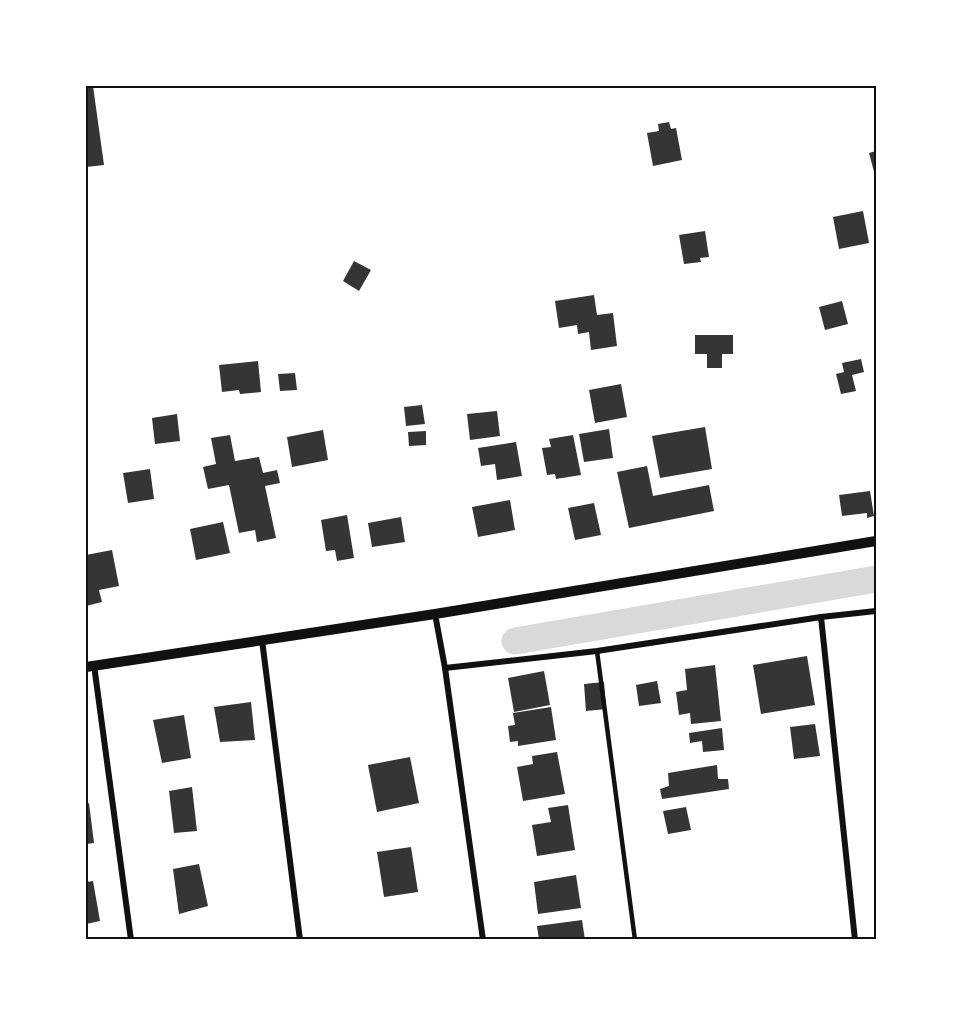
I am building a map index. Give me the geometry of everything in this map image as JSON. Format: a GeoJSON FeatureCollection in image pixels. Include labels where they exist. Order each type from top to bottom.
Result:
{"type":"FeatureCollection","features":[{"type":"Feature","properties":{"kind":"street"},"geometry":{"type":"LineString","coordinates":[[131,939],[90,666],[435,614],[876,541]]}},
{"type":"Feature","properties":{"kind":"street"},"geometry":{"type":"LineString","coordinates":[[444,668],[597,651],[876,610]]}},
{"type":"Feature","properties":{"kind":"street"},"geometry":{"type":"LineString","coordinates":[[435,614],[483,939]]}},
{"type":"Feature","properties":{"kind":"street"},"geometry":{"type":"LineString","coordinates":[[821,618],[855,939]]}},
{"type":"Feature","properties":{"kind":"street"},"geometry":{"type":"LineString","coordinates":[[262,640],[300,939]]}},
{"type":"Feature","properties":{"kind":"lane"},"geometry":{"type":"LineString","coordinates":[[597,651],[635,939]]}},
{"type":"Feature","properties":{"kind":"building"},"geometry":{"type":"Polygon","coordinates":[[[86,86],[93,86],[104,165],[86,167],[86,86]]]}},
{"type":"Feature","properties":{"kind":"building"},"geometry":{"type":"Polygon","coordinates":[[[669,122],[671,129],[676,128],[682,160],[653,166],[647,133],[659,131],[658,124],[669,122]]]}},
{"type":"Feature","properties":{"kind":"building"},"geometry":{"type":"Polygon","coordinates":[[[876,151],[876,179],[869,153],[876,151]]]}},
{"type":"Feature","properties":{"kind":"building"},"geometry":{"type":"Polygon","coordinates":[[[863,211],[869,243],[839,249],[833,217],[863,211]]]}},
{"type":"Feature","properties":{"kind":"building"},"geometry":{"type":"Polygon","coordinates":[[[705,231],[709,257],[700,258],[701,262],[684,264],[679,235],[705,231]]]}},
{"type":"Feature","properties":{"kind":"building"},"geometry":{"type":"Polygon","coordinates":[[[354,261],[371,270],[359,291],[343,281],[354,261]]]}},
{"type":"Feature","properties":{"kind":"building"},"geometry":{"type":"Polygon","coordinates":[[[594,295],[597,315],[613,313],[617,346],[591,350],[589,332],[578,334],[577,325],[559,328],[555,301],[594,295]]]}},
{"type":"Feature","properties":{"kind":"building"},"geometry":{"type":"Polygon","coordinates":[[[842,301],[848,324],[825,330],[819,307],[842,301]]]}},
{"type":"Feature","properties":{"kind":"building"},"geometry":{"type":"Polygon","coordinates":[[[695,335],[733,335],[733,354],[722,354],[722,368],[707,368],[707,354],[695,354],[695,335]]]}},
{"type":"Feature","properties":{"kind":"building"},"geometry":{"type":"Polygon","coordinates":[[[861,359],[864,372],[852,375],[856,391],[841,394],[836,374],[844,372],[842,363],[861,359]]]}},
{"type":"Feature","properties":{"kind":"building"},"geometry":{"type":"Polygon","coordinates":[[[258,361],[261,392],[240,394],[239,390],[222,392],[219,365],[258,361]]]}},
{"type":"Feature","properties":{"kind":"building"},"geometry":{"type":"Polygon","coordinates":[[[295,373],[297,390],[280,391],[278,374],[295,373]]]}},
{"type":"Feature","properties":{"kind":"building"},"geometry":{"type":"Polygon","coordinates":[[[621,384],[627,417],[595,423],[589,390],[621,384]]]}},
{"type":"Feature","properties":{"kind":"building"},"geometry":{"type":"Polygon","coordinates":[[[422,405],[425,424],[406,426],[404,407],[422,405]]]}},
{"type":"Feature","properties":{"kind":"building"},"geometry":{"type":"Polygon","coordinates":[[[497,411],[500,436],[470,440],[467,414],[497,411]]]}},
{"type":"Feature","properties":{"kind":"building"},"geometry":{"type":"Polygon","coordinates":[[[177,414],[180,441],[155,444],[152,418],[177,414]]]}},
{"type":"Feature","properties":{"kind":"building"},"geometry":{"type":"Polygon","coordinates":[[[705,427],[712,469],[660,478],[652,436],[705,427]]]}},
{"type":"Feature","properties":{"kind":"building"},"geometry":{"type":"Polygon","coordinates":[[[609,429],[613,458],[584,462],[579,434],[609,429]]]}},
{"type":"Feature","properties":{"kind":"building"},"geometry":{"type":"Polygon","coordinates":[[[323,430],[328,460],[292,467],[287,437],[323,430]]]}},
{"type":"Feature","properties":{"kind":"building"},"geometry":{"type":"Polygon","coordinates":[[[426,431],[426,445],[409,446],[408,432],[426,431]]]}},
{"type":"Feature","properties":{"kind":"building"},"geometry":{"type":"Polygon","coordinates":[[[230,435],[235,461],[259,457],[263,473],[277,470],[280,483],[265,486],[276,538],[257,542],[255,530],[239,533],[229,485],[208,489],[203,467],[216,464],[211,438],[230,435]]]}},
{"type":"Feature","properties":{"kind":"building"},"geometry":{"type":"Polygon","coordinates":[[[573,435],[581,475],[556,479],[555,474],[547,475],[542,448],[551,447],[549,439],[573,435]]]}},
{"type":"Feature","properties":{"kind":"building"},"geometry":{"type":"Polygon","coordinates":[[[516,442],[522,476],[497,480],[495,464],[481,466],[478,448],[516,442]]]}},
{"type":"Feature","properties":{"kind":"building"},"geometry":{"type":"Polygon","coordinates":[[[647,466],[653,496],[709,485],[714,511],[629,528],[617,472],[647,466]]]}},
{"type":"Feature","properties":{"kind":"building"},"geometry":{"type":"Polygon","coordinates":[[[150,469],[154,499],[128,503],[123,473],[150,469]]]}},
{"type":"Feature","properties":{"kind":"building"},"geometry":{"type":"Polygon","coordinates":[[[870,491],[874,516],[867,518],[867,513],[842,516],[839,495],[870,491]]]}},
{"type":"Feature","properties":{"kind":"building"},"geometry":{"type":"Polygon","coordinates":[[[510,500],[515,530],[478,537],[472,507],[510,500]]]}},
{"type":"Feature","properties":{"kind":"building"},"geometry":{"type":"Polygon","coordinates":[[[594,503],[601,535],[575,540],[568,508],[594,503]]]}},
{"type":"Feature","properties":{"kind":"building"},"geometry":{"type":"Polygon","coordinates":[[[347,515],[354,558],[337,561],[335,550],[326,551],[321,520],[347,515]]]}},
{"type":"Feature","properties":{"kind":"building"},"geometry":{"type":"Polygon","coordinates":[[[401,517],[405,542],[372,547],[368,523],[401,517]]]}},
{"type":"Feature","properties":{"kind":"building"},"geometry":{"type":"Polygon","coordinates":[[[223,522],[230,553],[196,560],[190,529],[223,522]]]}},
{"type":"Feature","properties":{"kind":"building"},"geometry":{"type":"Polygon","coordinates":[[[112,550],[119,586],[99,590],[102,602],[86,606],[86,555],[112,550]]]}},
{"type":"Feature","properties":{"kind":"building"},"geometry":{"type":"Polygon","coordinates":[[[807,656],[815,705],[761,714],[753,665],[807,656]]]}},
{"type":"Feature","properties":{"kind":"building"},"geometry":{"type":"Polygon","coordinates":[[[715,665],[721,721],[691,724],[690,713],[679,715],[676,692],[687,690],[685,669],[715,665]]]}},
{"type":"Feature","properties":{"kind":"building"},"geometry":{"type":"Polygon","coordinates":[[[544,671],[550,705],[514,712],[508,678],[544,671]]]}},
{"type":"Feature","properties":{"kind":"building"},"geometry":{"type":"Polygon","coordinates":[[[657,681],[661,703],[639,706],[636,685],[657,681]]]}},
{"type":"Feature","properties":{"kind":"building"},"geometry":{"type":"Polygon","coordinates":[[[604,682],[606,709],[586,711],[584,684],[604,682]]]}},
{"type":"Feature","properties":{"kind":"building"},"geometry":{"type":"Polygon","coordinates":[[[251,702],[255,740],[220,742],[214,707],[251,702]]]}},
{"type":"Feature","properties":{"kind":"building"},"geometry":{"type":"Polygon","coordinates":[[[551,707],[556,740],[518,746],[518,741],[510,742],[508,726],[515,725],[513,713],[551,707]]]}},
{"type":"Feature","properties":{"kind":"building"},"geometry":{"type":"Polygon","coordinates":[[[184,715],[191,758],[162,763],[153,720],[184,715]]]}},
{"type":"Feature","properties":{"kind":"building"},"geometry":{"type":"Polygon","coordinates":[[[815,724],[820,756],[794,759],[790,727],[815,724]]]}},
{"type":"Feature","properties":{"kind":"building"},"geometry":{"type":"Polygon","coordinates":[[[722,728],[724,750],[703,752],[702,741],[690,743],[689,733],[722,728]]]}},
{"type":"Feature","properties":{"kind":"building"},"geometry":{"type":"Polygon","coordinates":[[[557,752],[565,794],[523,801],[517,767],[533,764],[532,756],[557,752]]]}},
{"type":"Feature","properties":{"kind":"building"},"geometry":{"type":"Polygon","coordinates":[[[410,757],[419,803],[377,812],[368,765],[410,757]]]}},
{"type":"Feature","properties":{"kind":"building"},"geometry":{"type":"Polygon","coordinates":[[[717,765],[718,779],[728,779],[729,789],[662,799],[660,789],[669,786],[668,773],[717,765]]]}},
{"type":"Feature","properties":{"kind":"building"},"geometry":{"type":"Polygon","coordinates":[[[192,787],[197,831],[174,833],[169,791],[192,787]]]}},
{"type":"Feature","properties":{"kind":"building"},"geometry":{"type":"Polygon","coordinates":[[[89,803],[94,843],[86,844],[86,804],[89,803]]]}},
{"type":"Feature","properties":{"kind":"building"},"geometry":{"type":"Polygon","coordinates":[[[568,805],[575,850],[537,856],[532,825],[551,822],[548,808],[568,805]]]}},
{"type":"Feature","properties":{"kind":"building"},"geometry":{"type":"Polygon","coordinates":[[[686,807],[691,830],[668,834],[663,811],[686,807]]]}},
{"type":"Feature","properties":{"kind":"building"},"geometry":{"type":"Polygon","coordinates":[[[411,847],[418,892],[384,897],[377,852],[411,847]]]}},
{"type":"Feature","properties":{"kind":"building"},"geometry":{"type":"Polygon","coordinates":[[[199,864],[208,906],[179,914],[173,869],[199,864]]]}},
{"type":"Feature","properties":{"kind":"building"},"geometry":{"type":"Polygon","coordinates":[[[576,875],[581,908],[538,914],[534,882],[576,875]]]}},
{"type":"Feature","properties":{"kind":"building"},"geometry":{"type":"Polygon","coordinates":[[[93,881],[100,921],[86,924],[86,882],[93,881]]]}},
{"type":"Feature","properties":{"kind":"building"},"geometry":{"type":"Polygon","coordinates":[[[582,920],[585,940],[539,940],[537,926],[582,920]]]}},
{"type":"Feature","properties":{"kind":"waterway"},"geometry":{"type":"LineString","coordinates":[[515,641],[876,579]]}}]}
